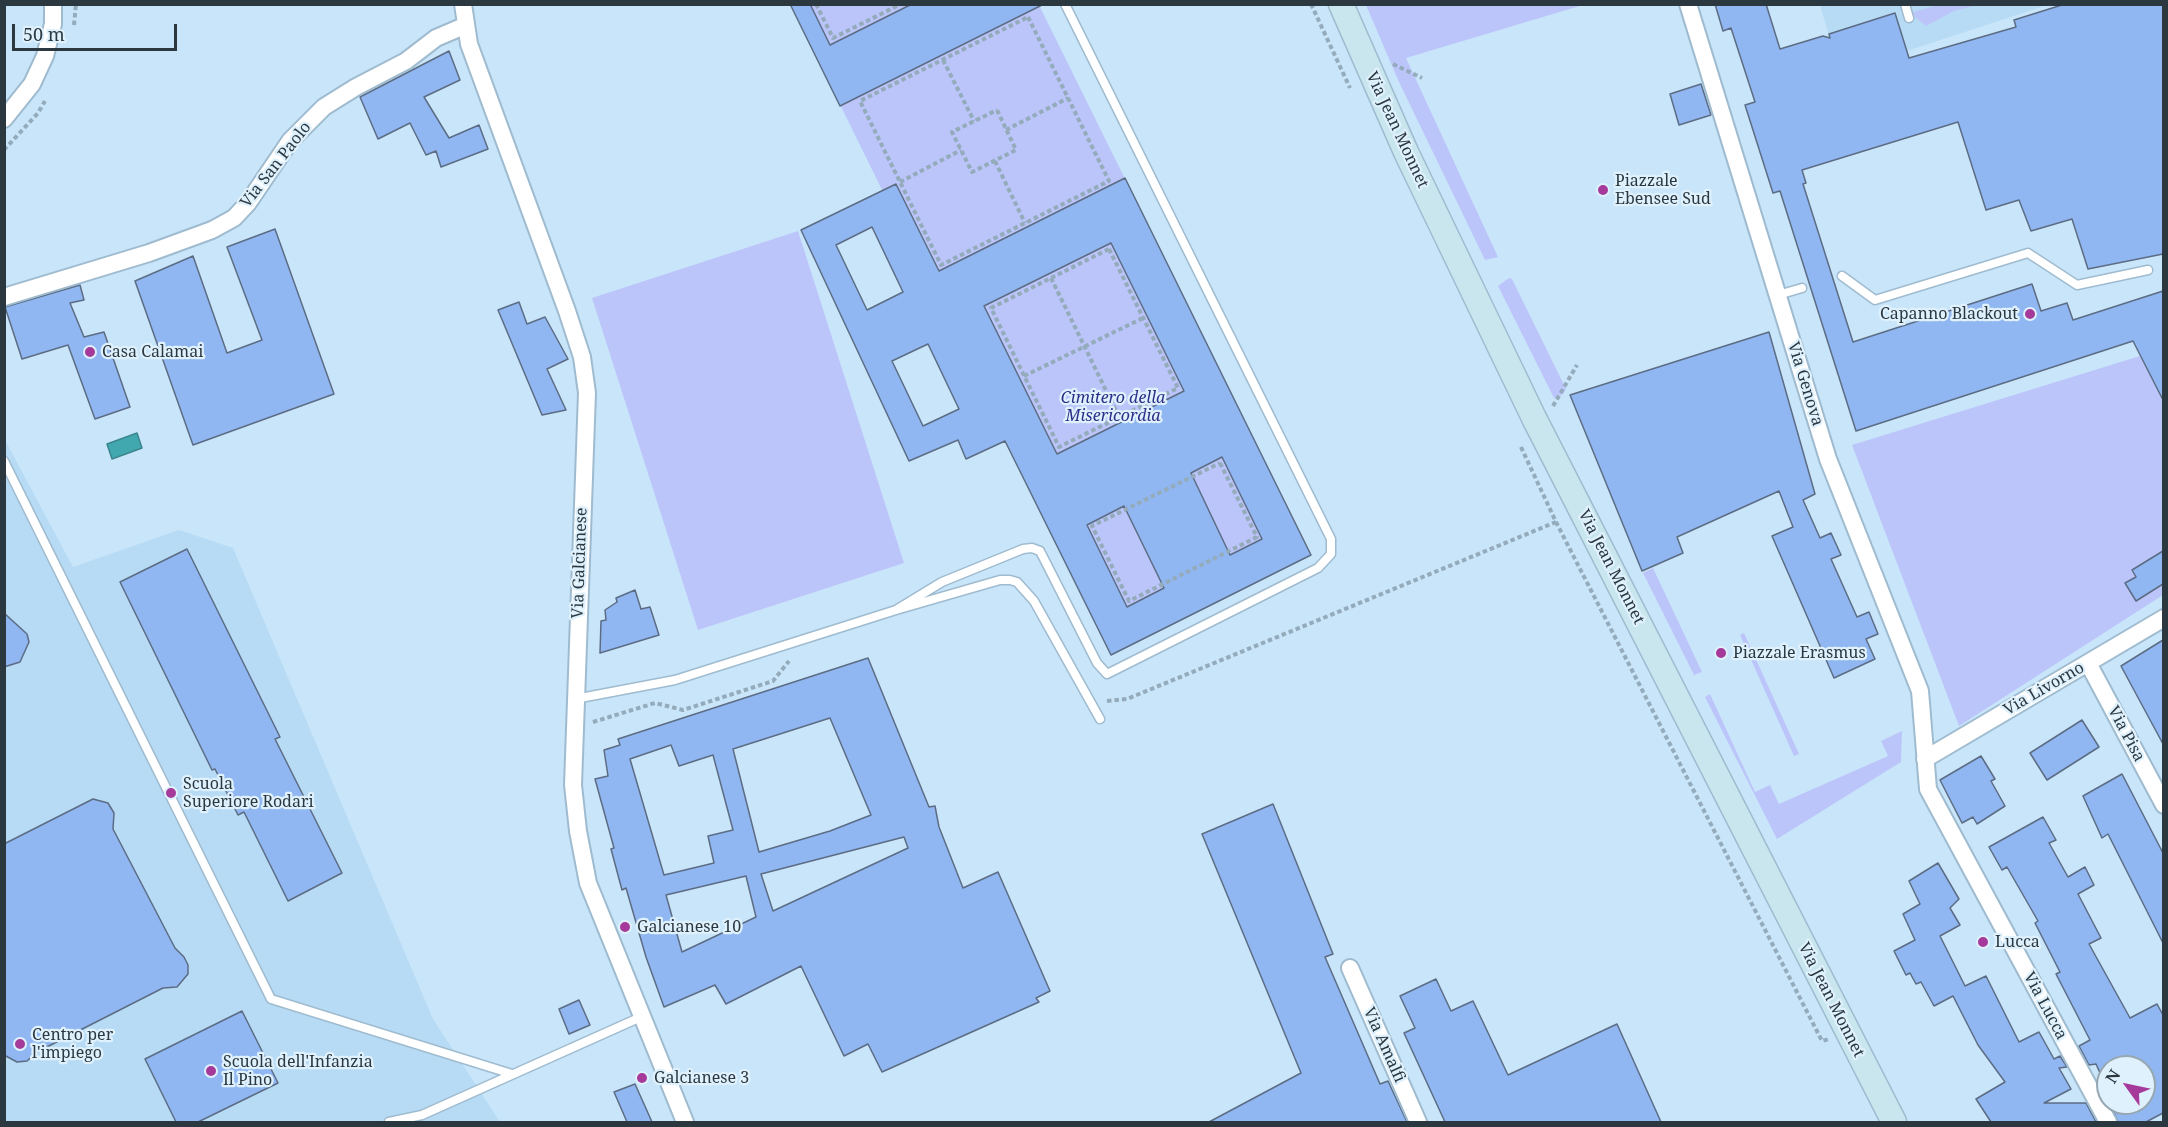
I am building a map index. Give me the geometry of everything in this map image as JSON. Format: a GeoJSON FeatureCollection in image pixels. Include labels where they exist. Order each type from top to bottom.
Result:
{"type":"FeatureCollection","features":[{"type":"Feature","properties":{"kind":"street"},"geometry":{"type":"LineString","coordinates":[[4,119],[32,84],[45,56],[53,24],[53,4]]}},
{"type":"Feature","properties":{"kind":"street","name":"Via Galcianese"},"geometry":{"type":"LineString","coordinates":[[463,4],[464,26],[582,357],[587,393],[574,699],[573,785],[578,831],[588,883],[685,1122]]}},
{"type":"Feature","properties":{"kind":"street","name":"Via Jean Monnet"},"geometry":{"type":"LineString","coordinates":[[1341,4],[1406,152],[1534,418],[1894,1122]]}},
{"type":"Feature","properties":{"kind":"street","name":"Via Genova"},"geometry":{"type":"LineString","coordinates":[[1688,4],[1828,459],[1920,691],[1925,759]]}},
{"type":"Feature","properties":{"kind":"street","name":"Via San Paolo"},"geometry":{"type":"LineString","coordinates":[[4,297],[148,253],[212,230],[234,218],[248,203],[290,141],[324,107],[356,87],[406,62],[436,38],[464,26]]}},
{"type":"Feature","properties":{"kind":"street","name":"Via Livorno"},"geometry":{"type":"LineString","coordinates":[[1925,759],[2163,618]]}},
{"type":"Feature","properties":{"kind":"street","name":"Via Pisa"},"geometry":{"type":"LineString","coordinates":[[2088,663],[2163,805]]}},
{"type":"Feature","properties":{"kind":"street","name":"Via Lucca"},"geometry":{"type":"LineString","coordinates":[[1925,759],[1928,789],[2108,1122]]}},
{"type":"Feature","properties":{"kind":"street","name":"Via Amalfi"},"geometry":{"type":"LineString","coordinates":[[1350,968],[1418,1122]]}},
{"type":"Feature","properties":{"kind":"lane"},"geometry":{"type":"LineString","coordinates":[[896,610],[942,582],[1023,549],[1032,548],[1040,551],[1097,663],[1107,674],[1318,568],[1331,554],[1331,539],[1065,4]]}},
{"type":"Feature","properties":{"kind":"lane"},"geometry":{"type":"LineString","coordinates":[[1905,4],[1909,18]]}},
{"type":"Feature","properties":{"kind":"lane"},"geometry":{"type":"LineString","coordinates":[[1842,276],[1875,300],[2028,253],[2077,285],[2148,270]]}},
{"type":"Feature","properties":{"kind":"lane"},"geometry":{"type":"LineString","coordinates":[[1778,295],[1802,288]]}},
{"type":"Feature","properties":{"kind":"lane"},"geometry":{"type":"LineString","coordinates":[[4,461],[271,999],[512,1074]]}},
{"type":"Feature","properties":{"kind":"lane"},"geometry":{"type":"LineString","coordinates":[[574,699],[675,680],[896,610],[1000,580],[1017,582],[1030,594],[1100,719]]}},
{"type":"Feature","properties":{"kind":"lane"},"geometry":{"type":"LineString","coordinates":[[389,1122],[422,1115],[641,1017]]}},
{"type":"Feature","properties":{"kind":"path"},"geometry":{"type":"LineString","coordinates":[[816,4],[833,38],[901,4]]}},
{"type":"Feature","properties":{"kind":"path"},"geometry":{"type":"LineString","coordinates":[[1028,17],[1109,181],[941,265],[860,101],[943,60],[1028,17]]}},
{"type":"Feature","properties":{"kind":"path"},"geometry":{"type":"LineString","coordinates":[[943,60],[975,121]]}},
{"type":"Feature","properties":{"kind":"path"},"geometry":{"type":"LineString","coordinates":[[1006,130],[1068,98]]}},
{"type":"Feature","properties":{"kind":"path"},"geometry":{"type":"LineString","coordinates":[[997,110],[1016,150],[972,172],[952,132],[975,121],[997,110]]}},
{"type":"Feature","properties":{"kind":"path"},"geometry":{"type":"LineString","coordinates":[[900,182],[961,150]]}},
{"type":"Feature","properties":{"kind":"path"},"geometry":{"type":"LineString","coordinates":[[995,160],[1025,223]]}},
{"type":"Feature","properties":{"kind":"path"},"geometry":{"type":"LineString","coordinates":[[1109,249],[1178,388],[1059,447],[991,308],[1051,278],[1109,249]]}},
{"type":"Feature","properties":{"kind":"path"},"geometry":{"type":"LineString","coordinates":[[1051,278],[1119,417]]}},
{"type":"Feature","properties":{"kind":"path"},"geometry":{"type":"LineString","coordinates":[[1024,376],[1143,318]]}},
{"type":"Feature","properties":{"kind":"path"},"geometry":{"type":"LineString","coordinates":[[1534,418],[1549,413],[1577,365]]}},
{"type":"Feature","properties":{"kind":"path"},"geometry":{"type":"LineString","coordinates":[[1220,463],[1257,537],[1129,601],[1092,526],[1220,463]]}},
{"type":"Feature","properties":{"kind":"shaded area"},"geometry":{"type":"Polygon","coordinates":[[[1820,5],[2047,5],[1840,73],[1820,5]]]}},
{"type":"Feature","properties":{"kind":"shaded area"},"geometry":{"type":"Polygon","coordinates":[[[137,433],[142,448],[112,459],[107,444],[137,433]]]}},
{"type":"Feature","properties":{"kind":"shaded area","name":"Scuola Superiore Rodari"},"geometry":{"type":"Polygon","coordinates":[[[4,438],[73,567],[179,530],[233,548],[433,1019],[500,1122],[5,1122],[4,438]]]}},
{"type":"Feature","properties":{"kind":"green space","name":"Cimitero della Misericordia"},"geometry":{"type":"Polygon","coordinates":[[[791,5],[1039,5],[1311,555],[1111,655],[791,5]]]}},
{"type":"Feature","properties":{"kind":"green space"},"geometry":{"type":"Polygon","coordinates":[[[1366,5],[1583,5],[1406,58],[1498,257],[1485,260],[1399,82],[1366,5]]]}},
{"type":"Feature","properties":{"kind":"green space"},"geometry":{"type":"Polygon","coordinates":[[[1938,5],[1977,5],[1954,11],[1926,26],[1910,13],[1938,5]]]}},
{"type":"Feature","properties":{"kind":"green space"},"geometry":{"type":"Polygon","coordinates":[[[798,231],[904,563],[698,630],[592,298],[798,231]]]}},
{"type":"Feature","properties":{"kind":"green space"},"geometry":{"type":"Polygon","coordinates":[[[1509,278],[1512,279],[1566,389],[1563,394],[1554,398],[1498,286],[1509,278]]]}},
{"type":"Feature","properties":{"kind":"green space"},"geometry":{"type":"Polygon","coordinates":[[[2140,356],[2163,398],[2163,595],[1959,726],[1852,445],[2140,356]]]}},
{"type":"Feature","properties":{"kind":"green space"},"geometry":{"type":"Polygon","coordinates":[[[1653,568],[1702,672],[1694,675],[1643,573],[1653,568]]]}},
{"type":"Feature","properties":{"kind":"green space"},"geometry":{"type":"Polygon","coordinates":[[[1744,633],[1799,754],[1794,756],[1740,635],[1744,633]]]}},
{"type":"Feature","properties":{"kind":"green space"},"geometry":{"type":"Polygon","coordinates":[[[1710,694],[1755,792],[1770,785],[1779,804],[1888,756],[1881,741],[1902,731],[1901,762],[1777,839],[1705,697],[1710,694]]]}},
{"type":"Feature","properties":{"kind":"building"},"geometry":{"type":"Polygon","coordinates":[[[790,4],[810,4],[830,45],[912,4],[1044,4],[840,106],[790,4]]]}},
{"type":"Feature","properties":{"kind":"building"},"geometry":{"type":"Polygon","coordinates":[[[1715,4],[1766,4],[1780,49],[1823,36],[1830,38],[1829,34],[1895,13],[1909,58],[2016,27],[2014,20],[2065,4],[2163,4],[2163,254],[2088,269],[2072,219],[2031,231],[2019,200],[1986,210],[1958,122],[1802,170],[1806,183],[1803,184],[1853,342],[2032,284],[2041,311],[2067,303],[2073,320],[2163,291],[2163,400],[2133,341],[1856,431],[1780,191],[1773,193],[1745,105],[1755,102],[1731,28],[1723,31],[1715,4]]]}},
{"type":"Feature","properties":{"kind":"building"},"geometry":{"type":"Polygon","coordinates":[[[449,51],[460,80],[424,97],[449,138],[479,125],[488,149],[441,167],[436,151],[426,155],[410,123],[378,139],[360,97],[449,51]]]}},
{"type":"Feature","properties":{"kind":"building"},"geometry":{"type":"Polygon","coordinates":[[[1701,84],[1711,115],[1679,125],[1670,94],[1701,84]]]}},
{"type":"Feature","properties":{"kind":"building"},"geometry":{"type":"Polygon","coordinates":[[[1125,178],[1311,555],[1111,655],[1005,441],[966,459],[958,440],[909,461],[801,230],[896,184],[939,271],[1125,178]],[[872,227],[836,245],[867,310],[903,292],[872,227]],[[1111,243],[984,306],[1057,454],[1184,391],[1111,243]],[[928,344],[892,361],[923,426],[959,409],[928,344]],[[1222,457],[1191,473],[1230,555],[1262,539],[1222,457]],[[1124,506],[1087,525],[1127,607],[1164,588],[1124,506]]]}},
{"type":"Feature","properties":{"kind":"building"},"geometry":{"type":"Polygon","coordinates":[[[275,229],[334,394],[193,445],[135,281],[193,256],[227,353],[262,340],[227,247],[275,229]]]}},
{"type":"Feature","properties":{"kind":"building","name":"Casa Calamai"},"geometry":{"type":"Polygon","coordinates":[[[80,285],[84,300],[70,303],[84,337],[104,332],[130,407],[95,419],[68,345],[22,359],[5,307],[80,285]]]}},
{"type":"Feature","properties":{"kind":"building"},"geometry":{"type":"Polygon","coordinates":[[[519,302],[527,324],[545,317],[568,359],[547,369],[566,410],[542,415],[498,310],[519,302]]]}},
{"type":"Feature","properties":{"kind":"building"},"geometry":{"type":"Polygon","coordinates":[[[1769,332],[1815,494],[1803,500],[1820,538],[1831,533],[1841,555],[1831,559],[1857,617],[1869,612],[1878,634],[1866,639],[1875,659],[1834,678],[1772,536],[1793,527],[1779,491],[1677,537],[1683,553],[1642,571],[1570,395],[1769,332]]]}},
{"type":"Feature","properties":{"kind":"building"},"geometry":{"type":"Polygon","coordinates":[[[187,549],[280,737],[275,739],[342,873],[288,901],[244,812],[238,815],[215,769],[212,770],[120,582],[187,549]]]}},
{"type":"Feature","properties":{"kind":"building"},"geometry":{"type":"Polygon","coordinates":[[[2163,551],[2163,584],[2136,601],[2125,583],[2136,577],[2132,570],[2163,551]]]}},
{"type":"Feature","properties":{"kind":"building"},"geometry":{"type":"Polygon","coordinates":[[[635,590],[641,609],[650,607],[659,635],[600,653],[601,621],[606,620],[605,610],[617,602],[616,598],[635,590]]]}},
{"type":"Feature","properties":{"kind":"building"},"geometry":{"type":"Polygon","coordinates":[[[4,613],[27,634],[29,642],[20,662],[4,667],[4,613]]]}},
{"type":"Feature","properties":{"kind":"building"},"geometry":{"type":"Polygon","coordinates":[[[2163,640],[2163,744],[2121,666],[2163,640]]]}},
{"type":"Feature","properties":{"kind":"building"},"geometry":{"type":"Polygon","coordinates":[[[868,658],[929,807],[935,806],[939,827],[963,888],[998,872],[1050,991],[1036,998],[1039,1002],[882,1072],[868,1044],[844,1056],[801,966],[726,1004],[715,985],[664,1007],[646,957],[626,888],[622,890],[611,849],[614,848],[595,779],[608,776],[604,750],[620,745],[618,739],[868,658]],[[830,718],[733,749],[759,852],[830,831],[871,815],[830,718]],[[671,745],[630,759],[664,875],[714,863],[708,836],[733,830],[713,755],[679,766],[671,745]],[[904,837],[761,874],[773,911],[908,848],[904,837]],[[746,876],[666,895],[682,952],[756,917],[746,876]]]}},
{"type":"Feature","properties":{"kind":"building"},"geometry":{"type":"Polygon","coordinates":[[[2082,720],[2099,747],[2047,780],[2030,753],[2082,720]]]}},
{"type":"Feature","properties":{"kind":"building"},"geometry":{"type":"Polygon","coordinates":[[[1981,756],[1995,779],[1991,781],[2005,806],[1977,824],[1973,817],[1962,823],[1940,780],[1981,756]]]}},
{"type":"Feature","properties":{"kind":"building"},"geometry":{"type":"Polygon","coordinates":[[[2122,774],[2163,853],[2163,943],[2108,834],[2102,838],[2083,796],[2122,774]]]}},
{"type":"Feature","properties":{"kind":"building"},"geometry":{"type":"Polygon","coordinates":[[[93,799],[108,803],[114,813],[113,829],[175,948],[184,957],[188,965],[188,974],[177,987],[163,988],[37,1052],[27,1061],[17,1062],[4,1055],[4,844],[93,799]]]}},
{"type":"Feature","properties":{"kind":"building"},"geometry":{"type":"Polygon","coordinates":[[[1273,804],[1333,954],[1325,957],[1380,1084],[1388,1081],[1407,1122],[1209,1122],[1301,1073],[1202,834],[1273,804]]]}},
{"type":"Feature","properties":{"kind":"building"},"geometry":{"type":"Polygon","coordinates":[[[2043,817],[2056,840],[2049,843],[2068,877],[2085,867],[2094,885],[2078,894],[2101,938],[2089,944],[2130,1018],[2157,1004],[2163,1015],[2163,1113],[2146,1122],[2118,1122],[2115,1115],[2156,1115],[2156,1055],[2096,1055],[2096,1064],[2089,1065],[2079,1046],[2090,1040],[2056,974],[2060,972],[2035,923],[2038,921],[2007,867],[2002,870],[1989,847],[2043,817]]]}},
{"type":"Feature","properties":{"kind":"building"},"geometry":{"type":"Polygon","coordinates":[[[1938,863],[1959,899],[1950,908],[1960,925],[1940,936],[1965,986],[1986,976],[2019,1042],[2039,1032],[2054,1059],[2060,1056],[2067,1067],[2059,1068],[2071,1089],[2044,1103],[2086,1103],[2096,1122],[1991,1122],[1976,1099],[2005,1082],[1978,1045],[1953,996],[1934,1006],[1921,982],[1916,984],[1910,973],[1906,975],[1894,951],[1915,940],[1903,914],[1920,904],[1909,881],[1938,863]]]}},
{"type":"Feature","properties":{"kind":"building"},"geometry":{"type":"Polygon","coordinates":[[[1436,979],[1451,1011],[1473,1001],[1508,1075],[1617,1024],[1661,1122],[1445,1122],[1404,1033],[1415,1028],[1400,996],[1436,979]]]}},
{"type":"Feature","properties":{"kind":"building"},"geometry":{"type":"Polygon","coordinates":[[[579,1000],[590,1025],[569,1034],[559,1009],[579,1000]]]}},
{"type":"Feature","properties":{"kind":"building","name":"Scuola dell'Infanzia Il Pino"},"geometry":{"type":"Polygon","coordinates":[[[242,1011],[278,1083],[198,1122],[176,1122],[145,1059],[242,1011]]]}},
{"type":"Feature","properties":{"kind":"building"},"geometry":{"type":"Polygon","coordinates":[[[635,1084],[652,1122],[627,1122],[614,1092],[635,1084]]]}},
{"type":"Feature","properties":{"kind":"place","name":"Piazzale Ebensee Sud"},"geometry":{"type":"Point","coordinates":[1603,190]}},
{"type":"Feature","properties":{"kind":"place","name":"Capanno Blackout"},"geometry":{"type":"Point","coordinates":[2030,314]}},
{"type":"Feature","properties":{"kind":"place","name":"Casa Calamai"},"geometry":{"type":"Point","coordinates":[90,352]}},
{"type":"Feature","properties":{"kind":"place","name":"Piazzale Erasmus"},"geometry":{"type":"Point","coordinates":[1721,653]}},
{"type":"Feature","properties":{"kind":"place","name":"Scuola Superiore Rodari"},"geometry":{"type":"Point","coordinates":[171,793]}},
{"type":"Feature","properties":{"kind":"place","name":"Galcianese 10"},"geometry":{"type":"Point","coordinates":[625,927]}},
{"type":"Feature","properties":{"kind":"place","name":"Lucca"},"geometry":{"type":"Point","coordinates":[1983,942]}},
{"type":"Feature","properties":{"kind":"place","name":"Centro per l'impiego"},"geometry":{"type":"Point","coordinates":[20,1044]}},
{"type":"Feature","properties":{"kind":"place","name":"Scuola dell'Infanzia Il Pino"},"geometry":{"type":"Point","coordinates":[211,1071]}},
{"type":"Feature","properties":{"kind":"place","name":"Galcianese 3"},"geometry":{"type":"Point","coordinates":[642,1078]}}]}
